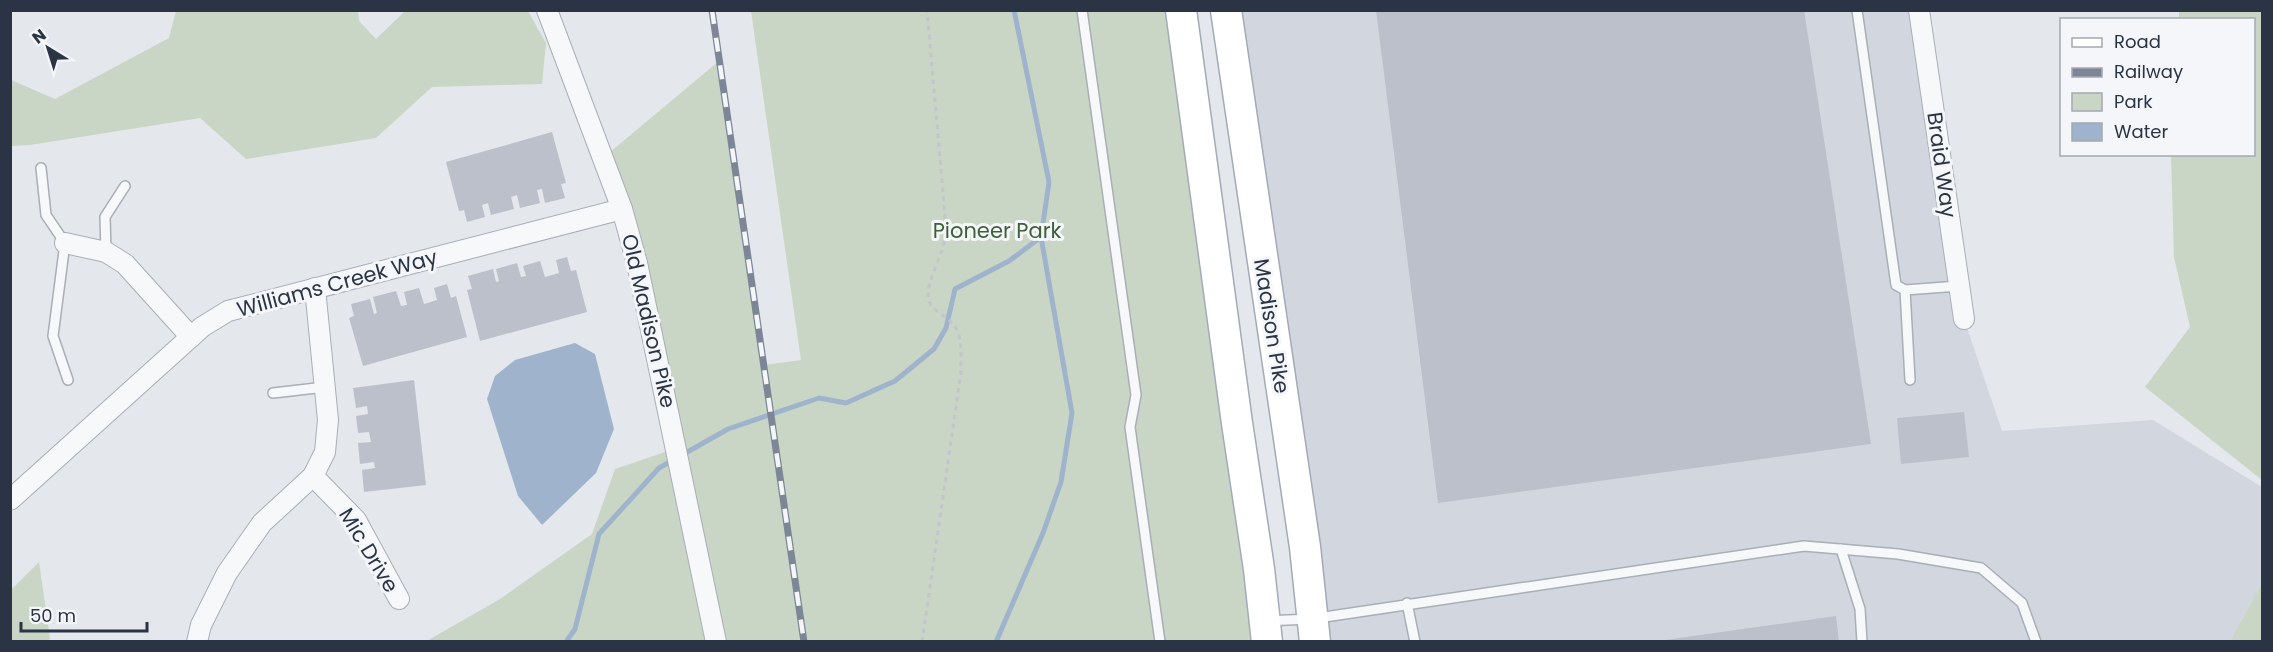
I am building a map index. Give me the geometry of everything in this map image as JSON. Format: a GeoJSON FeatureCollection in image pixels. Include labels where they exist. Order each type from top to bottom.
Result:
{"type":"FeatureCollection","features":[{"type":"Feature","properties":{"kind":"main road"},"geometry":{"type":"LineString","coordinates":[[1181,10],[1266,631]]}},
{"type":"Feature","properties":{"kind":"main road","name":"Madison Pike"},"geometry":{"type":"LineString","coordinates":[[1226,10],[1305,547],[1313,630]]}},
{"type":"Feature","properties":{"kind":"street","name":"Old Madison Pike"},"geometry":{"type":"LineString","coordinates":[[548,10],[622,209],[637,263],[716,642]]}},
{"type":"Feature","properties":{"kind":"street","name":"Braid Way"},"geometry":{"type":"LineString","coordinates":[[1919,10],[1964,319]]}},
{"type":"Feature","properties":{"kind":"street","name":"Williams Creek Way"},"geometry":{"type":"LineString","coordinates":[[10,500],[202,327],[228,311],[622,209]]}},
{"type":"Feature","properties":{"kind":"street"},"geometry":{"type":"LineString","coordinates":[[65,243],[106,252],[125,264],[191,337]]}},
{"type":"Feature","properties":{"kind":"street"},"geometry":{"type":"LineString","coordinates":[[197,642],[201,625],[227,573],[262,523],[313,476],[325,452],[328,420],[315,288]]}},
{"type":"Feature","properties":{"kind":"street","name":"Mic Drive"},"geometry":{"type":"LineString","coordinates":[[313,476],[356,520],[399,599]]}},
{"type":"Feature","properties":{"kind":"lane"},"geometry":{"type":"LineString","coordinates":[[1082,10],[1136,395],[1130,427],[1160,642]]}},
{"type":"Feature","properties":{"kind":"lane"},"geometry":{"type":"LineString","coordinates":[[1857,10],[1896,285],[1905,290],[1959,286]]}},
{"type":"Feature","properties":{"kind":"lane"},"geometry":{"type":"LineString","coordinates":[[41,168],[46,214],[65,243],[53,336],[68,380]]}},
{"type":"Feature","properties":{"kind":"lane"},"geometry":{"type":"LineString","coordinates":[[106,252],[105,217],[125,186]]}},
{"type":"Feature","properties":{"kind":"lane"},"geometry":{"type":"LineString","coordinates":[[1905,290],[1910,380]]}},
{"type":"Feature","properties":{"kind":"lane"},"geometry":{"type":"LineString","coordinates":[[273,393],[325,387]]}},
{"type":"Feature","properties":{"kind":"lane"},"geometry":{"type":"LineString","coordinates":[[1266,631],[1313,630],[1407,603],[1804,546],[1898,554],[1981,568],[2022,603],[2036,642]]}},
{"type":"Feature","properties":{"kind":"lane"},"geometry":{"type":"LineString","coordinates":[[1841,549],[1860,609],[1862,642]]}},
{"type":"Feature","properties":{"kind":"lane"},"geometry":{"type":"LineString","coordinates":[[1407,603],[1415,642]]}},
{"type":"Feature","properties":{"kind":"path"},"geometry":{"type":"LineString","coordinates":[[922,642],[961,372],[960,338],[953,324],[931,304],[928,298],[929,288],[944,243],[945,215],[927,10]]}},
{"type":"Feature","properties":{"kind":"shaded area"},"geometry":{"type":"Polygon","coordinates":[[[1226,11],[1919,11],[1964,319],[2002,431],[2153,420],[2262,487],[2262,583],[2230,641],[1315,641],[1226,11]]]}},
{"type":"Feature","properties":{"kind":"green space"},"geometry":{"type":"Polygon","coordinates":[[[176,11],[358,11],[359,21],[376,39],[405,11],[528,11],[546,43],[542,84],[432,87],[376,138],[246,159],[200,118],[11,146],[11,80],[55,99],[169,38],[176,11]]]}},
{"type":"Feature","properties":{"kind":"green space","name":"Pioneer Park"},"geometry":{"type":"Polygon","coordinates":[[[751,11],[1181,11],[1267,641],[425,642],[500,599],[592,534],[615,469],[677,448],[603,158],[719,61],[764,365],[801,360],[751,11]]]}},
{"type":"Feature","properties":{"kind":"green space"},"geometry":{"type":"Polygon","coordinates":[[[2179,11],[2262,11],[2262,480],[2145,387],[2190,327],[2174,257],[2171,156],[2255,156],[2255,18],[2179,18],[2179,11]]]}},
{"type":"Feature","properties":{"kind":"green space"},"geometry":{"type":"Polygon","coordinates":[[[39,562],[49,641],[11,641],[11,590],[39,562]]]}},
{"type":"Feature","properties":{"kind":"green space"},"geometry":{"type":"Polygon","coordinates":[[[2262,583],[2262,641],[2230,641],[2262,583]]]}},
{"type":"Feature","properties":{"kind":"water"},"geometry":{"type":"Polygon","coordinates":[[[575,343],[595,354],[614,429],[596,473],[542,525],[518,496],[487,399],[495,376],[515,360],[575,343]]]}},
{"type":"Feature","properties":{"kind":"building"},"geometry":{"type":"Polygon","coordinates":[[[1376,10],[1804,10],[1871,444],[1438,503],[1376,10]]]}},
{"type":"Feature","properties":{"kind":"building"},"geometry":{"type":"Polygon","coordinates":[[[552,132],[566,183],[561,184],[565,198],[545,203],[542,189],[537,190],[540,203],[520,208],[517,195],[511,197],[514,209],[491,215],[488,203],[482,205],[485,217],[467,222],[464,210],[459,211],[446,162],[552,132]]]}},
{"type":"Feature","properties":{"kind":"building"},"geometry":{"type":"Polygon","coordinates":[[[567,257],[571,271],[576,270],[587,312],[480,341],[467,290],[472,289],[468,276],[493,269],[496,282],[499,281],[496,269],[517,263],[521,277],[526,276],[523,266],[540,261],[545,277],[559,273],[556,260],[567,257]]]}},
{"type":"Feature","properties":{"kind":"building"},"geometry":{"type":"Polygon","coordinates":[[[447,284],[451,298],[456,296],[467,337],[363,366],[349,318],[354,316],[351,304],[370,299],[374,314],[377,313],[373,297],[396,291],[401,306],[407,305],[404,292],[419,288],[424,304],[437,300],[434,288],[447,284]]]}},
{"type":"Feature","properties":{"kind":"building"},"geometry":{"type":"Polygon","coordinates":[[[414,380],[426,485],[364,492],[362,470],[375,468],[374,462],[360,464],[358,443],[371,442],[369,432],[358,433],[356,416],[368,414],[367,406],[356,408],[353,388],[414,380]]]}},
{"type":"Feature","properties":{"kind":"building"},"geometry":{"type":"Polygon","coordinates":[[[1964,412],[1969,457],[1901,464],[1897,418],[1964,412]]]}},
{"type":"Feature","properties":{"kind":"building"},"geometry":{"type":"Polygon","coordinates":[[[1836,616],[1839,642],[1665,642],[1665,640],[1836,616]]]}},
{"type":"Feature","properties":{"kind":"waterway"},"geometry":{"type":"LineString","coordinates":[[996,642],[1043,533],[1061,482],[1072,413],[1041,237],[1049,182],[1014,10]]}},
{"type":"Feature","properties":{"kind":"waterway"},"geometry":{"type":"LineString","coordinates":[[566,642],[575,629],[599,534],[659,468],[728,429],[819,398],[846,403],[895,381],[934,349],[946,328],[955,289],[1009,261],[1041,237]]}},
{"type":"Feature","properties":{"kind":"railway"},"geometry":{"type":"LineString","coordinates":[[712,10],[804,642]]}}]}
